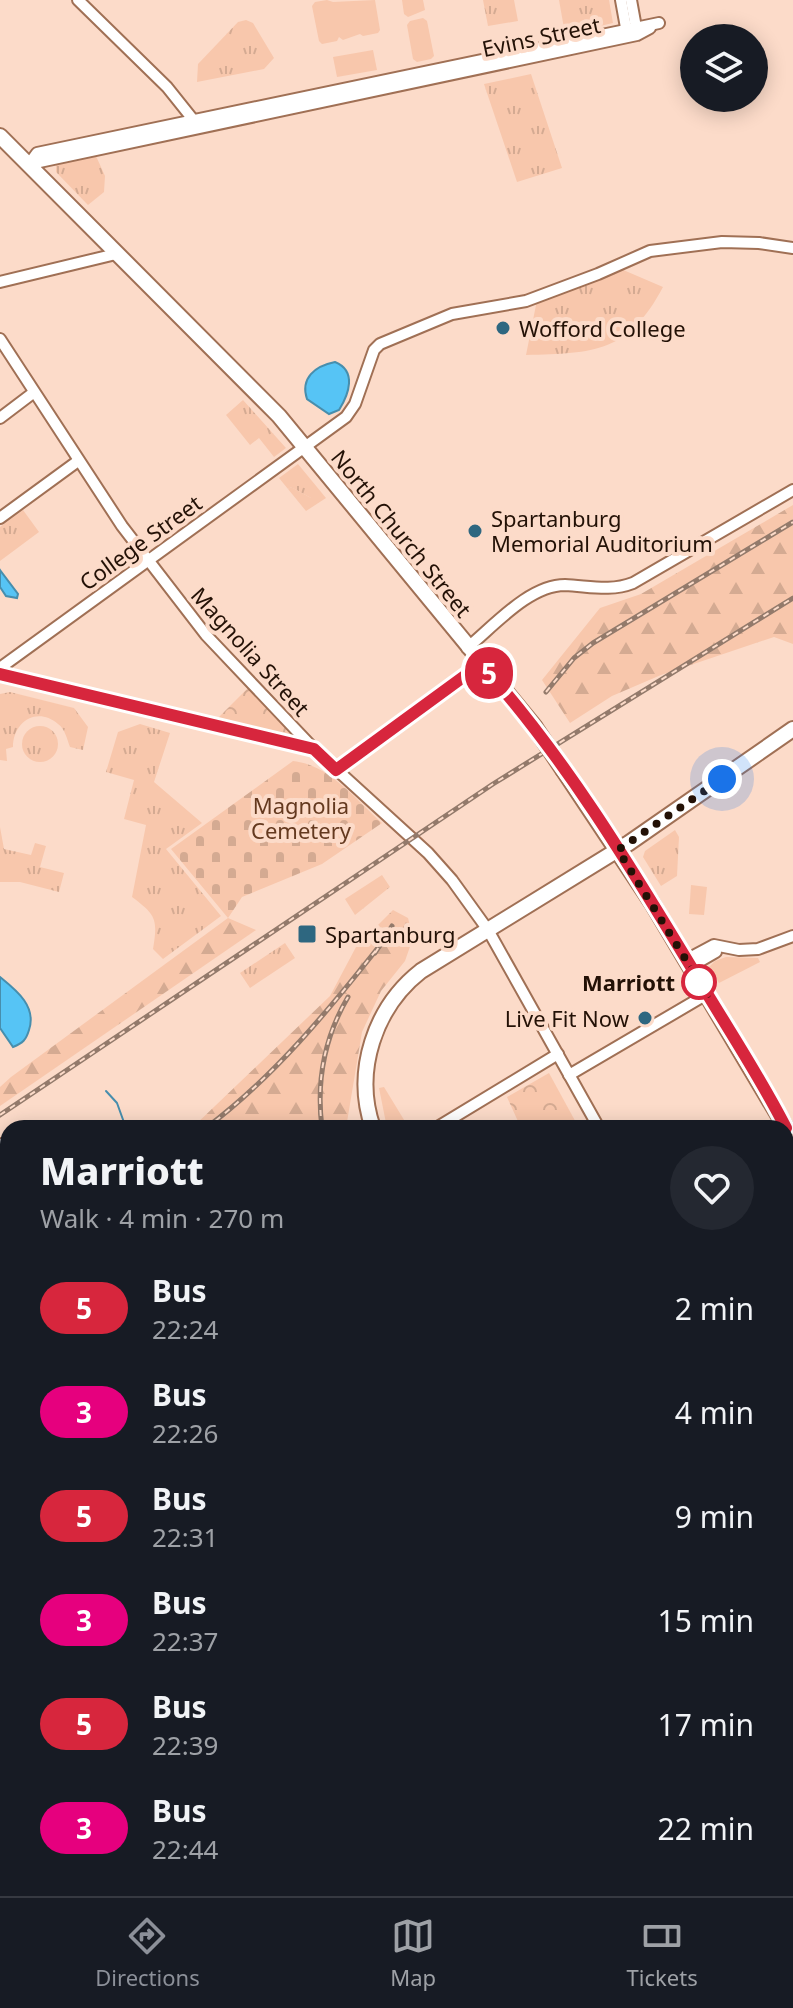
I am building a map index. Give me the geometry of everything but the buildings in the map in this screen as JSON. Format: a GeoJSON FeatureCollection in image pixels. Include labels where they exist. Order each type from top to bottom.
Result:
{"type":"FeatureCollection","features":[{"type":"Feature","properties":{"kind":"main road","name":"North Church Street"},"geometry":{"type":"LineString","coordinates":[[0,136],[265,402],[534,726],[618,850],[688,963],[778,1120]]}},
{"type":"Feature","properties":{"kind":"main road"},"geometry":{"type":"LineString","coordinates":[[371,1120],[367,1098],[367,1064],[383,1012],[411,979],[618,850],[793,729]]}},
{"type":"Feature","properties":{"kind":"street"},"geometry":{"type":"LineString","coordinates":[[78,0],[167,87],[195,123]]}},
{"type":"Feature","properties":{"kind":"street"},"geometry":{"type":"LineString","coordinates":[[621,0],[632,32]]}},
{"type":"Feature","properties":{"kind":"street"},"geometry":{"type":"LineString","coordinates":[[631,0],[632,32]]}},
{"type":"Feature","properties":{"kind":"street","name":"Evins Street"},"geometry":{"type":"LineString","coordinates":[[29,164],[37,153],[632,32]]}},
{"type":"Feature","properties":{"kind":"street","name":"College Street"},"geometry":{"type":"LineString","coordinates":[[0,671],[342,420],[353,409],[376,347],[443,318],[477,308],[526,301],[650,251],[722,242],[793,248]]}},
{"type":"Feature","properties":{"kind":"street"},"geometry":{"type":"LineString","coordinates":[[0,282],[116,254]]}},
{"type":"Feature","properties":{"kind":"street","name":"Magnolia Street"},"geometry":{"type":"LineString","coordinates":[[0,339],[78,461],[148,561],[215,646],[314,749],[433,857],[488,930],[594,1120]]}},
{"type":"Feature","properties":{"kind":"street"},"geometry":{"type":"LineString","coordinates":[[0,418],[33,393]]}},
{"type":"Feature","properties":{"kind":"street"},"geometry":{"type":"LineString","coordinates":[[0,518],[78,461]]}},
{"type":"Feature","properties":{"kind":"street"},"geometry":{"type":"LineString","coordinates":[[467,648],[532,594],[554,586],[607,589],[633,583],[793,490]]}},
{"type":"Feature","properties":{"kind":"street"},"geometry":{"type":"LineString","coordinates":[[336,770],[481,664]]}},
{"type":"Feature","properties":{"kind":"street"},"geometry":{"type":"LineString","coordinates":[[0,671],[314,749]]}},
{"type":"Feature","properties":{"kind":"street"},"geometry":{"type":"LineString","coordinates":[[688,963],[719,946],[758,949],[793,936]]}},
{"type":"Feature","properties":{"kind":"street"},"geometry":{"type":"LineString","coordinates":[[569,1075],[707,994]]}},
{"type":"Feature","properties":{"kind":"street"},"geometry":{"type":"LineString","coordinates":[[449,1120],[558,1054]]}},
{"type":"Feature","properties":{"kind":"green space"},"geometry":{"type":"Polygon","coordinates":[[[375,0],[380,30],[343,40],[339,37],[337,41],[322,44],[312,6],[315,2],[375,0]]]}},
{"type":"Feature","properties":{"kind":"green space"},"geometry":{"type":"Polygon","coordinates":[[[402,0],[423,0],[425,10],[408,17],[404,14],[402,0]]]}},
{"type":"Feature","properties":{"kind":"green space"},"geometry":{"type":"Polygon","coordinates":[[[483,0],[514,0],[518,21],[488,26],[483,0]]]}},
{"type":"Feature","properties":{"kind":"green space"},"geometry":{"type":"Polygon","coordinates":[[[559,0],[609,0],[613,23],[565,34],[559,0]]]}},
{"type":"Feature","properties":{"kind":"green space"},"geometry":{"type":"Polygon","coordinates":[[[423,18],[427,21],[434,56],[417,62],[413,59],[407,25],[410,21],[423,18]]]}},
{"type":"Feature","properties":{"kind":"green space"},"geometry":{"type":"Polygon","coordinates":[[[246,20],[253,23],[274,58],[264,69],[197,82],[198,64],[238,22],[246,20]]]}},
{"type":"Feature","properties":{"kind":"green space"},"geometry":{"type":"Polygon","coordinates":[[[373,50],[377,70],[337,77],[333,57],[373,50]]]}},
{"type":"Feature","properties":{"kind":"green space"},"geometry":{"type":"Polygon","coordinates":[[[531,74],[562,168],[517,182],[484,84],[531,74]]]}},
{"type":"Feature","properties":{"kind":"green space"},"geometry":{"type":"Polygon","coordinates":[[[96,156],[105,176],[104,192],[88,205],[56,172],[56,165],[96,156]]]}},
{"type":"Feature","properties":{"kind":"green space"},"geometry":{"type":"Polygon","coordinates":[[[621,269],[663,287],[637,325],[607,345],[590,350],[526,355],[537,300],[621,269]]]}},
{"type":"Feature","properties":{"kind":"green space"},"geometry":{"type":"Polygon","coordinates":[[[243,400],[286,448],[274,457],[259,438],[250,445],[226,415],[243,400]]]}},
{"type":"Feature","properties":{"kind":"green space"},"geometry":{"type":"Polygon","coordinates":[[[298,464],[326,498],[311,498],[291,487],[288,489],[279,478],[298,464]]]}},
{"type":"Feature","properties":{"kind":"green space"},"geometry":{"type":"Polygon","coordinates":[[[291,487],[311,498],[326,498],[306,511],[288,489],[291,487]]]}},
{"type":"Feature","properties":{"kind":"green space"},"geometry":{"type":"Polygon","coordinates":[[[793,505],[793,644],[774,637],[661,675],[612,696],[570,723],[542,680],[600,608],[641,594],[793,505]]]}},
{"type":"Feature","properties":{"kind":"green space"},"geometry":{"type":"Polygon","coordinates":[[[23,510],[39,532],[0,561],[0,527],[23,510]]]}},
{"type":"Feature","properties":{"kind":"green space"},"geometry":{"type":"Polygon","coordinates":[[[251,685],[314,749],[210,726],[251,685]]]}},
{"type":"Feature","properties":{"kind":"green space"},"geometry":{"type":"Polygon","coordinates":[[[10,692],[74,708],[88,727],[83,750],[70,747],[58,724],[42,716],[28,719],[22,724],[17,730],[13,747],[6,749],[7,761],[0,760],[0,694],[10,692]]]}},
{"type":"Feature","properties":{"kind":"green space"},"geometry":{"type":"Polygon","coordinates":[[[140,724],[170,733],[154,782],[202,823],[166,849],[221,916],[163,959],[153,949],[155,924],[151,913],[132,897],[146,825],[124,819],[134,780],[106,772],[118,732],[140,724]]]}},
{"type":"Feature","properties":{"kind":"green space"},"geometry":{"type":"Polygon","coordinates":[[[40,726],[53,731],[58,744],[53,757],[40,762],[27,757],[22,744],[27,731],[40,726]]]}},
{"type":"Feature","properties":{"kind":"green space","name":"Magnolia Cemetery"},"geometry":{"type":"Polygon","coordinates":[[[293,761],[330,776],[382,823],[322,864],[242,897],[228,918],[171,849],[293,761]]]}},
{"type":"Feature","properties":{"kind":"green space"},"geometry":{"type":"Polygon","coordinates":[[[0,827],[4,849],[31,855],[35,843],[46,846],[40,867],[64,873],[59,892],[20,882],[0,882],[0,827]]]}},
{"type":"Feature","properties":{"kind":"green space"},"geometry":{"type":"Polygon","coordinates":[[[675,830],[679,837],[677,876],[661,886],[643,857],[645,851],[675,830]]]}},
{"type":"Feature","properties":{"kind":"green space"},"geometry":{"type":"Polygon","coordinates":[[[382,875],[390,887],[355,915],[345,899],[382,875]]]}},
{"type":"Feature","properties":{"kind":"green space"},"geometry":{"type":"Polygon","coordinates":[[[691,885],[707,887],[704,915],[689,914],[691,885]]]}},
{"type":"Feature","properties":{"kind":"green space"},"geometry":{"type":"Polygon","coordinates":[[[393,910],[408,918],[413,938],[405,961],[381,991],[362,1032],[347,1120],[200,1120],[330,996],[356,947],[393,910]]]}},
{"type":"Feature","properties":{"kind":"green space"},"geometry":{"type":"Polygon","coordinates":[[[228,918],[256,930],[0,1106],[0,1087],[11,1077],[228,918]]]}},
{"type":"Feature","properties":{"kind":"green space"},"geometry":{"type":"Polygon","coordinates":[[[285,943],[295,958],[250,988],[240,973],[285,943]]]}},
{"type":"Feature","properties":{"kind":"green space"},"geometry":{"type":"Polygon","coordinates":[[[726,957],[758,958],[760,962],[719,983],[709,967],[726,957]]]}},
{"type":"Feature","properties":{"kind":"green space"},"geometry":{"type":"Polygon","coordinates":[[[549,1073],[575,1120],[517,1120],[507,1097],[549,1073]]]}},
{"type":"Feature","properties":{"kind":"green space"},"geometry":{"type":"Polygon","coordinates":[[[384,1087],[404,1120],[385,1120],[379,1088],[384,1087]]]}},
{"type":"Feature","properties":{"kind":"water"},"geometry":{"type":"Polygon","coordinates":[[[335,362],[346,371],[349,383],[339,410],[329,414],[307,399],[305,392],[311,374],[335,362]]]}},
{"type":"Feature","properties":{"kind":"water"},"geometry":{"type":"Polygon","coordinates":[[[0,570],[18,594],[17,598],[6,596],[0,587],[0,570]]]}},
{"type":"Feature","properties":{"kind":"water"},"geometry":{"type":"Polygon","coordinates":[[[0,977],[24,999],[30,1013],[27,1036],[13,1047],[0,1028],[0,977]]]}},
{"type":"Feature","properties":{"kind":"waterway"},"geometry":{"type":"LineString","coordinates":[[106,1091],[117,1103],[123,1120]]}},
{"type":"Feature","properties":{"kind":"railway"},"geometry":{"type":"LineString","coordinates":[[546,692],[574,658],[593,643],[793,522]]}},
{"type":"Feature","properties":{"kind":"railway"},"geometry":{"type":"LineString","coordinates":[[0,1115],[493,784],[793,598]]}},
{"type":"Feature","properties":{"kind":"railway"},"geometry":{"type":"LineString","coordinates":[[375,953],[392,926]]}},
{"type":"Feature","properties":{"kind":"railway"},"geometry":{"type":"LineString","coordinates":[[216,1120],[277,1065],[381,944]]}},
{"type":"Feature","properties":{"kind":"railway"},"geometry":{"type":"LineString","coordinates":[[321,1120],[324,1060],[333,1028],[348,997]]}},
{"type":"Feature","properties":{"kind":"bus line","name":"5"},"geometry":{"type":"LineString","coordinates":[[0,674],[314,749],[336,770],[481,664],[534,726],[618,850],[782,1120]]}},
{"type":"Feature","properties":{"kind":"place","name":"Wofford College"},"geometry":{"type":"Point","coordinates":[503,328]}},
{"type":"Feature","properties":{"kind":"place","name":"Spartanburg Memorial Auditorium"},"geometry":{"type":"Point","coordinates":[475,531]}},
{"type":"Feature","properties":{"kind":"place","name":"Spartanburg"},"geometry":{"type":"Point","coordinates":[307,934]}},
{"type":"Feature","properties":{"kind":"place","name":"Marriott"},"geometry":{"type":"Point","coordinates":[699,982]}},
{"type":"Feature","properties":{"kind":"place","name":"Live Fit Now"},"geometry":{"type":"Point","coordinates":[645,1018]}},
{"type":"Feature","properties":{"kind":"route"},"geometry":{"type":"LineString","coordinates":[[699,982],[707,994],[618,850],[722,779]]}}]}
